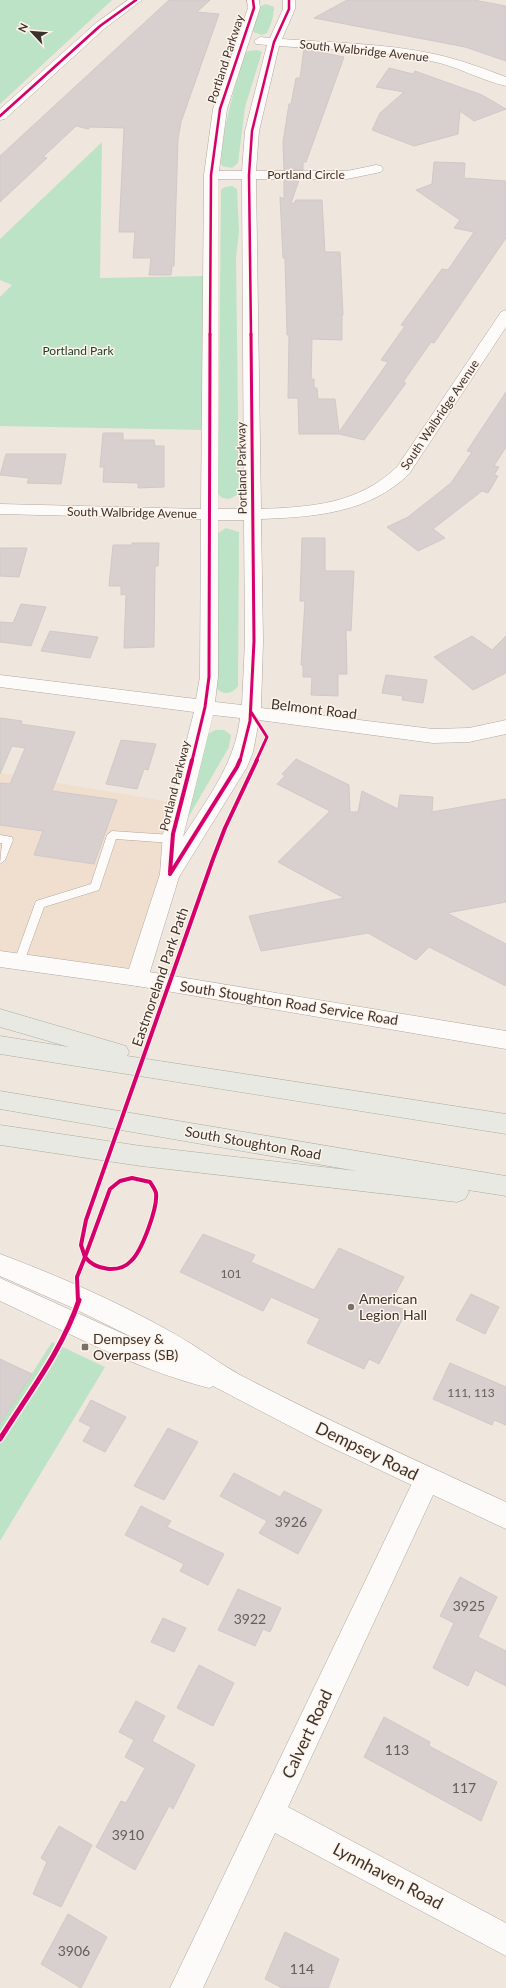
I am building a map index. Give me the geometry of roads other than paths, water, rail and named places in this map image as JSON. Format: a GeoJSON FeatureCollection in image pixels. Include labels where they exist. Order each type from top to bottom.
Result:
{"type":"FeatureCollection","features":[{"type":"Feature","properties":{"kind":"main road"},"geometry":{"type":"LineString","coordinates":[[0,1018],[200,1076]]}},
{"type":"Feature","properties":{"kind":"main road"},"geometry":{"type":"LineString","coordinates":[[0,1045],[506,1124]]}},
{"type":"Feature","properties":{"kind":"main road","name":"South Stoughton Road"},"geometry":{"type":"LineString","coordinates":[[0,1100],[506,1186]]}},
{"type":"Feature","properties":{"kind":"main road"},"geometry":{"type":"LineString","coordinates":[[0,1135],[140,1156],[506,1197]]}},
{"type":"Feature","properties":{"kind":"street"},"geometry":{"type":"LineString","coordinates":[[100,26],[122,0]]}},
{"type":"Feature","properties":{"kind":"street"},"geometry":{"type":"LineString","coordinates":[[0,116],[100,26],[136,0]]}},
{"type":"Feature","properties":{"kind":"street","name":"Portland Parkway"},"geometry":{"type":"LineString","coordinates":[[137,978],[170,874],[172,839],[205,707],[209,677],[211,175],[220,109],[254,8],[252,0]]}},
{"type":"Feature","properties":{"kind":"street","name":"Portland Parkway"},"geometry":{"type":"LineString","coordinates":[[170,874],[237,767],[243,754],[251,712],[254,641],[249,176],[252,131],[274,42],[289,9],[289,0]]}},
{"type":"Feature","properties":{"kind":"street","name":"South Walbridge Avenue"},"geometry":{"type":"LineString","coordinates":[[243,41],[382,50],[432,57],[470,68],[506,82]]}},
{"type":"Feature","properties":{"kind":"street","name":"Portland Circle"},"geometry":{"type":"LineString","coordinates":[[211,175],[347,175],[376,169]]}},
{"type":"Feature","properties":{"kind":"street","name":"South Walbridge Avenue"},"geometry":{"type":"LineString","coordinates":[[0,509],[52,512],[210,514],[304,511],[344,505],[366,496],[396,478],[412,458],[506,315]]}},
{"type":"Feature","properties":{"kind":"street","name":"Belmont Road"},"geometry":{"type":"LineString","coordinates":[[0,681],[433,736],[469,735],[506,727]]}},
{"type":"Feature","properties":{"kind":"street","name":"South Stoughton Road Service Road"},"geometry":{"type":"LineString","coordinates":[[10,961],[137,978],[506,1040]]}},
{"type":"Feature","properties":{"kind":"street","name":"Dempsey Road"},"geometry":{"type":"LineString","coordinates":[[0,1265],[51,1286],[163,1340],[230,1382],[427,1480],[506,1516]]}},
{"type":"Feature","properties":{"kind":"street","name":"Dempsey Road"},"geometry":{"type":"LineString","coordinates":[[0,1289],[136,1353],[178,1368],[230,1382]]}},
{"type":"Feature","properties":{"kind":"street","name":"Calvert Road"},"geometry":{"type":"LineString","coordinates":[[186,1988],[427,1480]]}},
{"type":"Feature","properties":{"kind":"street","name":"Lynnhaven Road"},"geometry":{"type":"LineString","coordinates":[[269,1813],[506,1940]]}},
{"type":"Feature","properties":{"kind":"lane"},"geometry":{"type":"LineString","coordinates":[[10,961],[40,904],[95,887],[112,835],[172,839]]}},
{"type":"Feature","properties":{"kind":"lane"},"geometry":{"type":"LineString","coordinates":[[0,839],[8,840],[0,860]]}},
{"type":"Feature","properties":{"kind":"place","name":"American Legion Hall"},"geometry":{"type":"Point","coordinates":[351,1307]}},
{"type":"Feature","properties":{"kind":"place","name":"Dempsey & Overpass (SB)"},"geometry":{"type":"Point","coordinates":[85,1347]}},
{"type":"Feature","properties":{"kind":"park label","name":"Portland Park"},"geometry":{"type":"Point","coordinates":[78,351]}}]}
